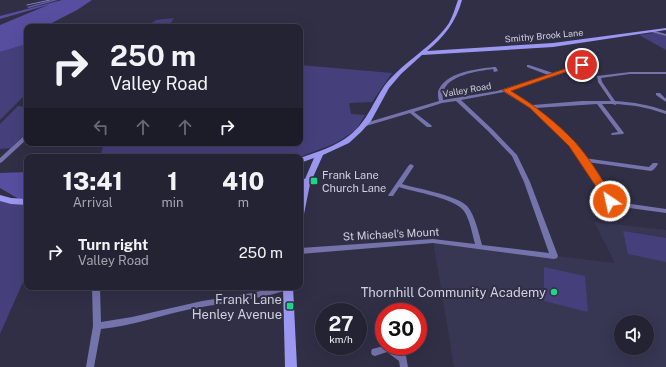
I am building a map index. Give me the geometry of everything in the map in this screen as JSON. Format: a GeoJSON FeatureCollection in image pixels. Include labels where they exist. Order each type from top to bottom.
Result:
{"type":"FeatureCollection","features":[{"type":"Feature","properties":{"kind":"main road"},"geometry":{"type":"LineString","coordinates":[[303,160],[342,144],[360,131],[386,89],[402,69],[438,38],[453,20],[460,0]]}},
{"type":"Feature","properties":{"kind":"main road","name":"Smithy Brook Lane"},"geometry":{"type":"LineString","coordinates":[[422,53],[553,45],[666,29]]}},
{"type":"Feature","properties":{"kind":"main road"},"geometry":{"type":"LineString","coordinates":[[303,182],[322,153]]}},
{"type":"Feature","properties":{"kind":"main road"},"geometry":{"type":"LineString","coordinates":[[0,198],[11,201],[24,202]]}},
{"type":"Feature","properties":{"kind":"main road"},"geometry":{"type":"LineString","coordinates":[[288,290],[291,367]]}},
{"type":"Feature","properties":{"kind":"street"},"geometry":{"type":"LineString","coordinates":[[652,31],[666,35]]}},
{"type":"Feature","properties":{"kind":"street","name":"Valley Road"},"geometry":{"type":"LineString","coordinates":[[364,125],[412,112],[441,102],[505,90],[596,60]]}},
{"type":"Feature","properties":{"kind":"street"},"geometry":{"type":"LineString","coordinates":[[528,66],[553,75]]}},
{"type":"Feature","properties":{"kind":"street"},"geometry":{"type":"LineString","coordinates":[[441,102],[439,95],[440,90],[453,78],[463,73],[479,69],[494,68],[496,71]]}},
{"type":"Feature","properties":{"kind":"street"},"geometry":{"type":"LineString","coordinates":[[616,104],[600,82],[599,77],[630,73],[666,73]]}},
{"type":"Feature","properties":{"kind":"street"},"geometry":{"type":"LineString","coordinates":[[505,90],[532,107],[572,144],[610,201],[615,204],[666,211]]}},
{"type":"Feature","properties":{"kind":"street"},"geometry":{"type":"LineString","coordinates":[[658,94],[666,101]]}},
{"type":"Feature","properties":{"kind":"street","name":"St Michael's Mount"},"geometry":{"type":"LineString","coordinates":[[303,251],[433,241],[554,256],[527,182],[514,155],[458,100]]}},
{"type":"Feature","properties":{"kind":"street"},"geometry":{"type":"LineString","coordinates":[[532,107],[576,102],[599,103],[641,105],[666,113]]}},
{"type":"Feature","properties":{"kind":"street"},"geometry":{"type":"LineString","coordinates":[[599,103],[620,131],[620,134],[614,134]]}},
{"type":"Feature","properties":{"kind":"street"},"geometry":{"type":"LineString","coordinates":[[660,110],[666,106]]}},
{"type":"Feature","properties":{"kind":"street"},"geometry":{"type":"LineString","coordinates":[[412,112],[429,126]]}},
{"type":"Feature","properties":{"kind":"street"},"geometry":{"type":"LineString","coordinates":[[0,161],[24,139]]}},
{"type":"Feature","properties":{"kind":"street"},"geometry":{"type":"LineString","coordinates":[[584,160],[651,169],[655,164]]}},
{"type":"Feature","properties":{"kind":"street"},"geometry":{"type":"LineString","coordinates":[[391,195],[410,166]]}},
{"type":"Feature","properties":{"kind":"street"},"geometry":{"type":"LineString","coordinates":[[398,186],[447,199],[462,205],[468,212],[478,246]]}},
{"type":"Feature","properties":{"kind":"street"},"geometry":{"type":"LineString","coordinates":[[90,367],[98,326],[96,290]]}},
{"type":"Feature","properties":{"kind":"street"},"geometry":{"type":"LineString","coordinates":[[98,326],[113,325],[190,306],[272,293],[280,290]]}},
{"type":"Feature","properties":{"kind":"street"},"geometry":{"type":"LineString","coordinates":[[398,355],[403,359],[404,367]]}},
{"type":"Feature","properties":{"kind":"shaded area"},"geometry":{"type":"Polygon","coordinates":[[[62,0],[92,0],[77,10],[50,24],[24,24],[24,45],[0,52],[0,25],[48,5],[0,19],[0,16],[62,0]]]}},
{"type":"Feature","properties":{"kind":"shaded area"},"geometry":{"type":"Polygon","coordinates":[[[174,18],[170,24],[150,24],[156,20],[174,18]]]}},
{"type":"Feature","properties":{"kind":"shaded area"},"geometry":{"type":"Polygon","coordinates":[[[655,33],[666,36],[666,50],[639,35],[655,33]]]}},
{"type":"Feature","properties":{"kind":"shaded area"},"geometry":{"type":"Polygon","coordinates":[[[24,45],[24,96],[0,120],[0,52],[24,45]]]}},
{"type":"Feature","properties":{"kind":"shaded area"},"geometry":{"type":"Polygon","coordinates":[[[303,65],[392,73],[372,102],[349,103],[351,114],[365,115],[356,130],[336,143],[303,156],[303,154],[101,154],[103,146],[303,146],[303,65]]]}},
{"type":"Feature","properties":{"kind":"shaded area"},"geometry":{"type":"Polygon","coordinates":[[[18,106],[24,107],[24,135],[11,148],[0,149],[0,124],[18,106]]]}},
{"type":"Feature","properties":{"kind":"shaded area"},"geometry":{"type":"Polygon","coordinates":[[[24,172],[24,198],[19,199],[0,188],[0,173],[24,172]]]}},
{"type":"Feature","properties":{"kind":"shaded area"},"geometry":{"type":"Polygon","coordinates":[[[0,200],[24,204],[24,280],[0,334],[0,200]]]}},
{"type":"Feature","properties":{"kind":"shaded area","name":"Thornhill Community Academy"},"geometry":{"type":"Polygon","coordinates":[[[594,222],[666,230],[666,367],[454,367],[433,241],[615,263],[594,222]]]}},
{"type":"Feature","properties":{"kind":"shaded area"},"geometry":{"type":"Polygon","coordinates":[[[623,231],[666,238],[666,262],[628,254],[623,231]]]}},
{"type":"Feature","properties":{"kind":"shaded area"},"geometry":{"type":"Polygon","coordinates":[[[544,267],[585,276],[588,312],[544,301],[544,267]]]}},
{"type":"Feature","properties":{"kind":"waterway"},"geometry":{"type":"LineString","coordinates":[[27,5],[50,0]]}},
{"type":"Feature","properties":{"kind":"waterway"},"geometry":{"type":"LineString","coordinates":[[29,7],[56,0]]}},
{"type":"Feature","properties":{"kind":"place","name":"Frank Lane Church Lane"},"geometry":{"type":"Point","coordinates":[314,181]}},
{"type":"Feature","properties":{"kind":"place","name":"Thornhill Community Academy"},"geometry":{"type":"Point","coordinates":[554,292]}},
{"type":"Feature","properties":{"kind":"place","name":"Frank Lane Henley Avenue"},"geometry":{"type":"Point","coordinates":[290,306]}},
{"type":"Feature","properties":{"kind":"route"},"geometry":{"type":"LineString","coordinates":[[582,65],[505,90],[532,107],[572,144],[610,201]]}}]}
